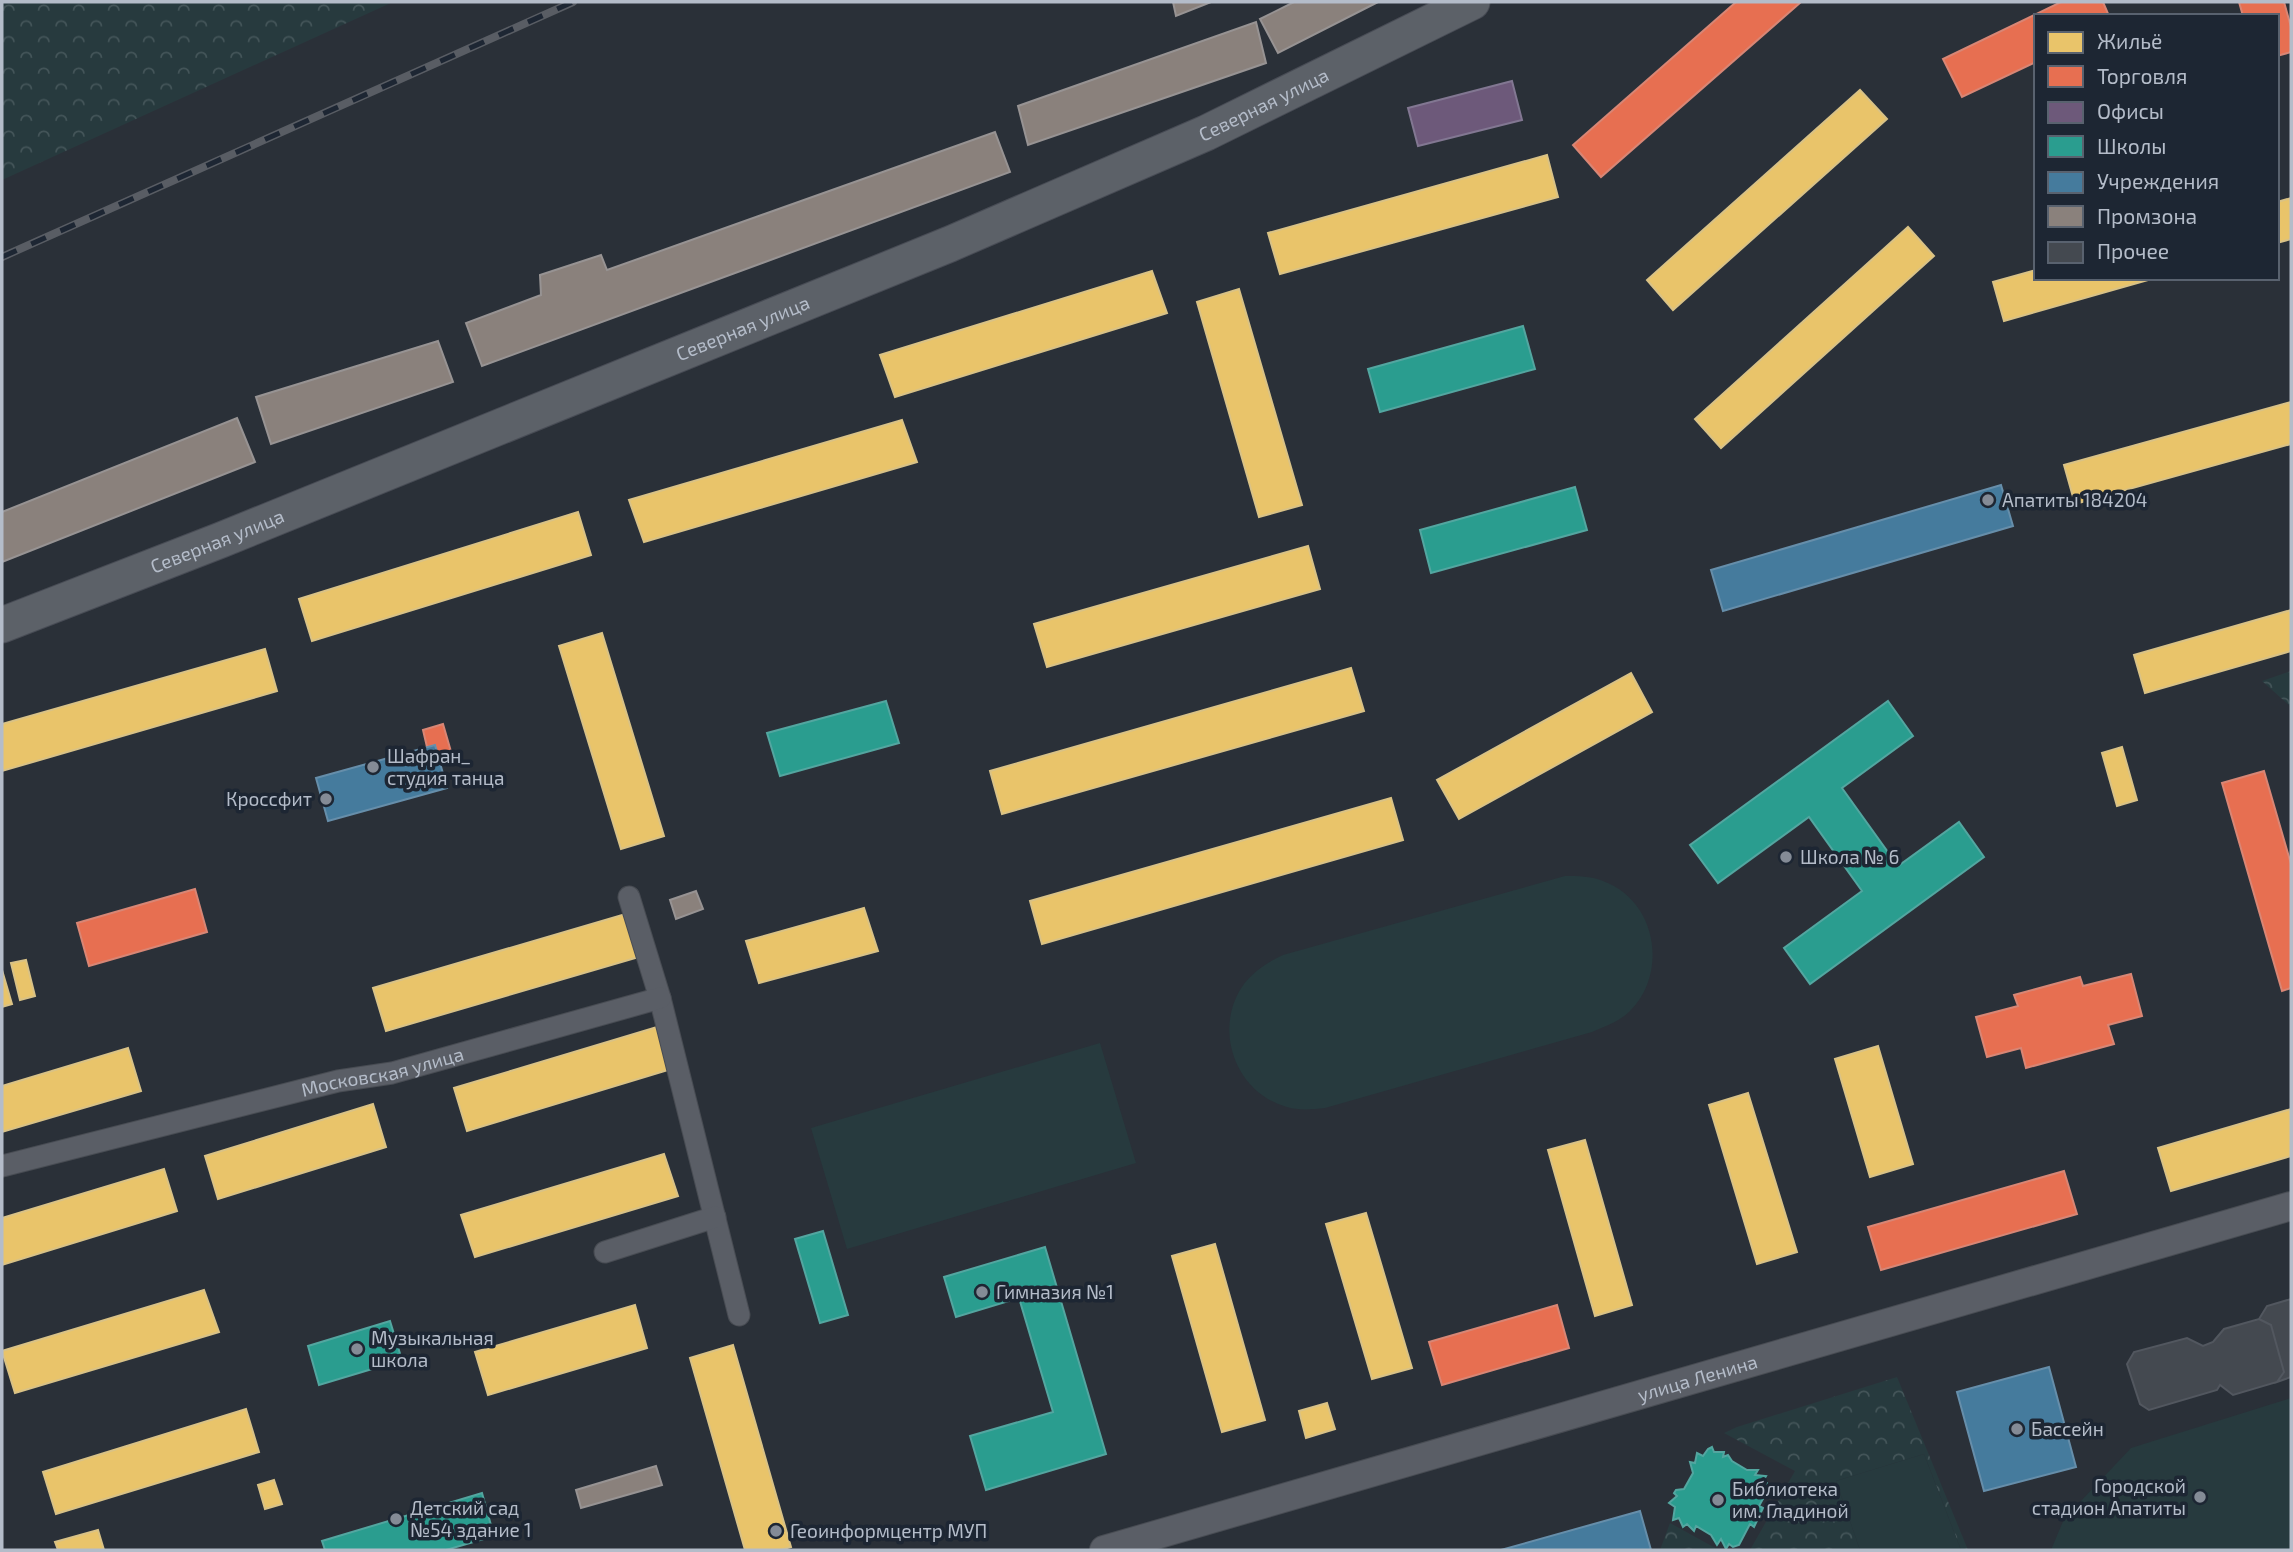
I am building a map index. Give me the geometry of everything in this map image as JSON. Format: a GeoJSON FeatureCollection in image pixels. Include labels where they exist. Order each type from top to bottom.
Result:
{"type":"FeatureCollection","features":[{"type":"Feature","properties":{"kind":"main road","name":"Северная улица"},"geometry":{"type":"LineString","coordinates":[[2,625],[220,540],[950,244],[1206,133],[1472,2]]}},
{"type":"Feature","properties":{"kind":"street"},"geometry":{"type":"LineString","coordinates":[[629,897],[660,998],[739,1315]]}},
{"type":"Feature","properties":{"kind":"street","name":"Московская улица"},"geometry":{"type":"LineString","coordinates":[[2,1166],[338,1081],[392,1073],[660,998]]}},
{"type":"Feature","properties":{"kind":"street","name":"улица Ленина"},"geometry":{"type":"LineString","coordinates":[[1104,1550],[2291,1206]]}},
{"type":"Feature","properties":{"kind":"street"},"geometry":{"type":"LineString","coordinates":[[605,1252],[715,1217]]}},
{"type":"Feature","properties":{"kind":"green space"},"geometry":{"type":"Polygon","coordinates":[[[2,2],[393,2],[2,180],[2,2]]]}},
{"type":"Feature","properties":{"kind":"green space"},"geometry":{"type":"Polygon","coordinates":[[[2291,671],[2291,707],[2262,681],[2291,671]]]}},
{"type":"Feature","properties":{"kind":"green space"},"geometry":{"type":"Polygon","coordinates":[[[1565,876],[1593,878],[1621,890],[1635,904],[1645,920],[1653,958],[1650,977],[1642,995],[1621,1018],[1592,1032],[1325,1108],[1297,1109],[1269,1100],[1242,1074],[1230,1039],[1230,1020],[1235,1001],[1244,984],[1267,964],[1283,955],[1565,876]]]}},
{"type":"Feature","properties":{"kind":"green space"},"geometry":{"type":"Polygon","coordinates":[[[1100,1043],[1136,1163],[847,1249],[811,1128],[1100,1043]]]}},
{"type":"Feature","properties":{"kind":"green space"},"geometry":{"type":"Polygon","coordinates":[[[1897,1377],[1968,1550],[1961,1550],[1924,1454],[1836,1481],[1860,1550],[1750,1550],[1795,1471],[1724,1433],[1897,1377]]]}},
{"type":"Feature","properties":{"kind":"green space"},"geometry":{"type":"Polygon","coordinates":[[[2291,1398],[2291,1550],[2051,1550],[2064,1519],[2131,1448],[2291,1398]]]}},
{"type":"Feature","properties":{"kind":"green space"},"geometry":{"type":"Polygon","coordinates":[[[1924,1454],[1961,1550],[1860,1550],[1836,1481],[1924,1454]]]}},
{"type":"Feature","properties":{"kind":"green space"},"geometry":{"type":"Polygon","coordinates":[[[1670,1523],[1719,1550],[1660,1550],[1670,1523]]]}},
{"type":"Feature","properties":{"kind":"building: Жильё"},"geometry":{"type":"Polygon","coordinates":[[[1860,90],[1887,119],[1673,310],[1647,280],[1860,90]]]}},
{"type":"Feature","properties":{"kind":"building: Жильё"},"geometry":{"type":"Polygon","coordinates":[[[1547,155],[1558,197],[1280,274],[1268,233],[1547,155]]]}},
{"type":"Feature","properties":{"kind":"building: Жильё"},"geometry":{"type":"Polygon","coordinates":[[[2291,198],[2291,239],[2279,242],[2279,201],[2291,198]]]}},
{"type":"Feature","properties":{"kind":"building: Жильё"},"geometry":{"type":"Polygon","coordinates":[[[1908,227],[1934,256],[1721,448],[1695,419],[1908,227]]]}},
{"type":"Feature","properties":{"kind":"building: Жильё"},"geometry":{"type":"Polygon","coordinates":[[[1152,271],[1167,313],[895,397],[880,355],[1152,271]]]}},
{"type":"Feature","properties":{"kind":"building: Жильё"},"geometry":{"type":"Polygon","coordinates":[[[2034,271],[2034,280],[2148,280],[2004,321],[1993,282],[2034,271]]]}},
{"type":"Feature","properties":{"kind":"building: Жильё"},"geometry":{"type":"Polygon","coordinates":[[[1239,289],[1302,505],[1259,517],[1197,302],[1239,289]]]}},
{"type":"Feature","properties":{"kind":"building: Жильё"},"geometry":{"type":"Polygon","coordinates":[[[2291,402],[2291,444],[2075,504],[2064,465],[2291,402]]]}},
{"type":"Feature","properties":{"kind":"building: Жильё"},"geometry":{"type":"Polygon","coordinates":[[[902,420],[917,462],[644,542],[629,500],[902,420]]]}},
{"type":"Feature","properties":{"kind":"building: Жильё"},"geometry":{"type":"Polygon","coordinates":[[[578,512],[591,555],[312,641],[299,599],[578,512]]]}},
{"type":"Feature","properties":{"kind":"building: Жильё"},"geometry":{"type":"Polygon","coordinates":[[[1308,546],[1320,589],[1047,667],[1034,624],[1308,546]]]}},
{"type":"Feature","properties":{"kind":"building: Жильё"},"geometry":{"type":"Polygon","coordinates":[[[2291,610],[2291,651],[2145,693],[2134,655],[2291,610]]]}},
{"type":"Feature","properties":{"kind":"building: Жильё"},"geometry":{"type":"Polygon","coordinates":[[[602,633],[664,836],[621,849],[559,646],[602,633]]]}},
{"type":"Feature","properties":{"kind":"building: Жильё"},"geometry":{"type":"Polygon","coordinates":[[[265,649],[277,691],[2,771],[2,724],[265,649]]]}},
{"type":"Feature","properties":{"kind":"building: Жильё"},"geometry":{"type":"Polygon","coordinates":[[[1351,668],[1364,711],[1002,814],[990,771],[1351,668]]]}},
{"type":"Feature","properties":{"kind":"building: Жильё"},"geometry":{"type":"Polygon","coordinates":[[[1631,673],[1652,712],[1459,819],[1437,780],[1631,673]]]}},
{"type":"Feature","properties":{"kind":"building: Жильё"},"geometry":{"type":"Polygon","coordinates":[[[2122,747],[2137,800],[2117,806],[2102,753],[2122,747]]]}},
{"type":"Feature","properties":{"kind":"building: Жильё"},"geometry":{"type":"Polygon","coordinates":[[[1391,798],[1403,840],[1042,944],[1030,901],[1391,798]]]}},
{"type":"Feature","properties":{"kind":"building: Жильё"},"geometry":{"type":"Polygon","coordinates":[[[864,908],[878,951],[759,983],[746,941],[864,908]]]}},
{"type":"Feature","properties":{"kind":"building: Жильё"},"geometry":{"type":"Polygon","coordinates":[[[629,913],[642,956],[386,1031],[373,988],[629,913]]]}},
{"type":"Feature","properties":{"kind":"building: Жильё"},"geometry":{"type":"Polygon","coordinates":[[[26,960],[35,996],[20,1000],[11,963],[26,960]]]}},
{"type":"Feature","properties":{"kind":"building: Жильё"},"geometry":{"type":"Polygon","coordinates":[[[2,970],[12,1004],[2,1007],[2,970]]]}},
{"type":"Feature","properties":{"kind":"building: Жильё"},"geometry":{"type":"Polygon","coordinates":[[[657,1027],[671,1069],[467,1131],[454,1088],[657,1027]]]}},
{"type":"Feature","properties":{"kind":"building: Жильё"},"geometry":{"type":"Polygon","coordinates":[[[1878,1046],[1913,1164],[1870,1177],[1835,1059],[1878,1046]]]}},
{"type":"Feature","properties":{"kind":"building: Жильё"},"geometry":{"type":"Polygon","coordinates":[[[128,1048],[141,1091],[2,1132],[2,1086],[128,1048]]]}},
{"type":"Feature","properties":{"kind":"building: Жильё"},"geometry":{"type":"Polygon","coordinates":[[[1748,1093],[1797,1252],[1757,1264],[1709,1105],[1748,1093]]]}},
{"type":"Feature","properties":{"kind":"building: Жильё"},"geometry":{"type":"Polygon","coordinates":[[[373,1104],[386,1147],[218,1199],[205,1156],[373,1104]]]}},
{"type":"Feature","properties":{"kind":"building: Жильё"},"geometry":{"type":"Polygon","coordinates":[[[2291,1109],[2291,1156],[2171,1191],[2158,1148],[2291,1109]]]}},
{"type":"Feature","properties":{"kind":"building: Жильё"},"geometry":{"type":"Polygon","coordinates":[[[1585,1140],[1632,1305],[1595,1316],[1548,1150],[1585,1140]]]}},
{"type":"Feature","properties":{"kind":"building: Жильё"},"geometry":{"type":"Polygon","coordinates":[[[664,1154],[678,1196],[475,1257],[461,1215],[664,1154]]]}},
{"type":"Feature","properties":{"kind":"building: Жильё"},"geometry":{"type":"Polygon","coordinates":[[[164,1169],[177,1211],[2,1265],[2,1218],[164,1169]]]}},
{"type":"Feature","properties":{"kind":"building: Жильё"},"geometry":{"type":"Polygon","coordinates":[[[1366,1213],[1412,1368],[1372,1379],[1326,1224],[1366,1213]]]}},
{"type":"Feature","properties":{"kind":"building: Жильё"},"geometry":{"type":"Polygon","coordinates":[[[1215,1244],[1265,1420],[1222,1432],[1172,1256],[1215,1244]]]}},
{"type":"Feature","properties":{"kind":"building: Жильё"},"geometry":{"type":"Polygon","coordinates":[[[204,1290],[219,1332],[15,1393],[2,1351],[204,1290]]]}},
{"type":"Feature","properties":{"kind":"building: Жильё"},"geometry":{"type":"Polygon","coordinates":[[[635,1305],[647,1348],[488,1395],[475,1352],[635,1305]]]}},
{"type":"Feature","properties":{"kind":"building: Жильё"},"geometry":{"type":"Polygon","coordinates":[[[733,1345],[791,1547],[780,1550],[745,1550],[690,1358],[733,1345]]]}},
{"type":"Feature","properties":{"kind":"building: Жильё"},"geometry":{"type":"Polygon","coordinates":[[[1327,1403],[1335,1429],[1306,1438],[1299,1411],[1327,1403]]]}},
{"type":"Feature","properties":{"kind":"building: Жильё"},"geometry":{"type":"Polygon","coordinates":[[[246,1409],[259,1452],[56,1514],[43,1472],[246,1409]]]}},
{"type":"Feature","properties":{"kind":"building: Жильё"},"geometry":{"type":"Polygon","coordinates":[[[274,1480],[282,1504],[265,1509],[258,1485],[274,1480]]]}},
{"type":"Feature","properties":{"kind":"building: Жильё"},"geometry":{"type":"Polygon","coordinates":[[[98,1530],[104,1550],[58,1550],[55,1542],[98,1530]]]}},
{"type":"Feature","properties":{"kind":"building: Торговля"},"geometry":{"type":"Polygon","coordinates":[[[1736,2],[1801,2],[1601,177],[1573,145],[1736,2]]]}},
{"type":"Feature","properties":{"kind":"building: Торговля"},"geometry":{"type":"Polygon","coordinates":[[[2061,2],[2103,2],[2108,14],[2036,14],[2061,2]]]}},
{"type":"Feature","properties":{"kind":"building: Торговля"},"geometry":{"type":"Polygon","coordinates":[[[2239,2],[2284,2],[2291,27],[2291,52],[2279,55],[2279,14],[2242,14],[2239,2]]]}},
{"type":"Feature","properties":{"kind":"building: Торговля"},"geometry":{"type":"Polygon","coordinates":[[[2034,15],[2034,63],[1962,97],[1943,59],[2034,15]]]}},
{"type":"Feature","properties":{"kind":"building: Торговля"},"geometry":{"type":"Polygon","coordinates":[[[443,724],[452,755],[439,759],[435,745],[427,747],[423,730],[443,724]]]}},
{"type":"Feature","properties":{"kind":"building: Торговля"},"geometry":{"type":"Polygon","coordinates":[[[2264,771],[2291,864],[2291,988],[2282,991],[2222,783],[2264,771]]]}},
{"type":"Feature","properties":{"kind":"building: Торговля"},"geometry":{"type":"Polygon","coordinates":[[[195,889],[207,932],[89,966],[77,923],[195,889]]]}},
{"type":"Feature","properties":{"kind":"building: Торговля"},"geometry":{"type":"Polygon","coordinates":[[[2131,974],[2142,1016],[2108,1025],[2114,1044],[2026,1068],[2021,1048],[1987,1057],[1976,1017],[2018,1006],[2014,995],[2080,977],[2083,986],[2131,974]]]}},
{"type":"Feature","properties":{"kind":"building: Торговля"},"geometry":{"type":"Polygon","coordinates":[[[2064,1171],[2077,1214],[1881,1270],[1868,1227],[2064,1171]]]}},
{"type":"Feature","properties":{"kind":"building: Торговля"},"geometry":{"type":"Polygon","coordinates":[[[1557,1305],[1569,1348],[1442,1385],[1429,1342],[1557,1305]]]}},
{"type":"Feature","properties":{"kind":"building: Офисы"},"geometry":{"type":"Polygon","coordinates":[[[1512,81],[1522,120],[1418,146],[1408,108],[1512,81]]]}},
{"type":"Feature","properties":{"kind":"building: Школы"},"geometry":{"type":"Polygon","coordinates":[[[1523,326],[1535,369],[1380,412],[1368,369],[1523,326]]]}},
{"type":"Feature","properties":{"kind":"building: Школы"},"geometry":{"type":"Polygon","coordinates":[[[1575,487],[1587,530],[1431,573],[1420,530],[1575,487]]]}},
{"type":"Feature","properties":{"kind":"building: Школы"},"geometry":{"type":"Polygon","coordinates":[[[886,701],[899,743],[780,776],[767,733],[886,701]]]}},
{"type":"Feature","properties":{"kind":"building: Школы"},"geometry":{"type":"Polygon","coordinates":[[[1888,701],[1913,736],[1842,788],[1898,866],[1959,822],[1984,857],[1810,984],[1784,948],[1862,891],[1809,817],[1718,883],[1690,845],[1888,701]]]}},
{"type":"Feature","properties":{"kind":"building: Школы"},"geometry":{"type":"Polygon","coordinates":[[[823,1231],[848,1315],[820,1323],[795,1239],[823,1231]]]}},
{"type":"Feature","properties":{"kind":"building: Школы"},"geometry":{"type":"Polygon","coordinates":[[[1045,1247],[1106,1454],[986,1490],[970,1436],[1053,1412],[1019,1298],[956,1317],[944,1277],[1045,1247]]]}},
{"type":"Feature","properties":{"kind":"building: Школы"},"geometry":{"type":"Polygon","coordinates":[[[390,1321],[402,1360],[319,1385],[308,1346],[390,1321]]]}},
{"type":"Feature","properties":{"kind":"building: Школы","name":"Библиотека им. Гладиной"},"geometry":{"type":"Polygon","coordinates":[[[1712,1447],[1714,1452],[1724,1452],[1723,1457],[1728,1455],[1732,1461],[1747,1470],[1758,1470],[1755,1475],[1766,1476],[1763,1481],[1769,1488],[1759,1506],[1763,1508],[1754,1527],[1750,1524],[1739,1545],[1733,1547],[1729,1544],[1726,1549],[1721,1539],[1717,1545],[1711,1535],[1696,1526],[1694,1531],[1687,1524],[1683,1527],[1679,1518],[1673,1520],[1675,1507],[1669,1503],[1677,1496],[1674,1493],[1676,1490],[1684,1489],[1693,1473],[1690,1462],[1695,1463],[1697,1453],[1703,1456],[1712,1447]]]}},
{"type":"Feature","properties":{"kind":"building: Школы"},"geometry":{"type":"Polygon","coordinates":[[[482,1493],[494,1536],[446,1550],[325,1550],[322,1541],[482,1493]]]}},
{"type":"Feature","properties":{"kind":"building: Учреждения"},"geometry":{"type":"Polygon","coordinates":[[[2001,485],[2013,526],[1723,611],[1711,570],[2001,485]]]}},
{"type":"Feature","properties":{"kind":"building: Учреждения"},"geometry":{"type":"Polygon","coordinates":[[[435,745],[447,788],[328,821],[316,778],[435,745]]]}},
{"type":"Feature","properties":{"kind":"building: Учреждения","name":"Бассейн"},"geometry":{"type":"Polygon","coordinates":[[[2049,1367],[2076,1467],[1984,1491],[1957,1392],[2049,1367]]]}},
{"type":"Feature","properties":{"kind":"building: Учреждения"},"geometry":{"type":"Polygon","coordinates":[[[1640,1511],[1651,1550],[1501,1550],[1640,1511]]]}},
{"type":"Feature","properties":{"kind":"building: Промзона"},"geometry":{"type":"Polygon","coordinates":[[[1173,2],[1211,2],[1176,16],[1173,2]]]}},
{"type":"Feature","properties":{"kind":"building: Промзона"},"geometry":{"type":"Polygon","coordinates":[[[1294,2],[1378,2],[1278,53],[1260,19],[1294,2]]]}},
{"type":"Feature","properties":{"kind":"building: Промзона"},"geometry":{"type":"Polygon","coordinates":[[[1256,22],[1266,63],[1028,145],[1018,106],[1256,22]]]}},
{"type":"Feature","properties":{"kind":"building: Промзона"},"geometry":{"type":"Polygon","coordinates":[[[995,132],[1010,172],[482,366],[466,323],[541,295],[540,275],[601,255],[607,270],[995,132]]]}},
{"type":"Feature","properties":{"kind":"building: Промзона"},"geometry":{"type":"Polygon","coordinates":[[[438,341],[453,382],[271,444],[256,397],[438,341]]]}},
{"type":"Feature","properties":{"kind":"building: Промзона"},"geometry":{"type":"Polygon","coordinates":[[[237,418],[255,462],[2,562],[2,512],[237,418]]]}},
{"type":"Feature","properties":{"kind":"building: Промзона"},"geometry":{"type":"Polygon","coordinates":[[[696,891],[703,909],[676,919],[670,900],[696,891]]]}},
{"type":"Feature","properties":{"kind":"building: Промзона"},"geometry":{"type":"Polygon","coordinates":[[[656,1466],[662,1485],[581,1508],[576,1490],[656,1466]]]}},
{"type":"Feature","properties":{"kind":"building: Прочее"},"geometry":{"type":"Polygon","coordinates":[[[2291,1299],[2291,1377],[2277,1382],[2284,1372],[2271,1325],[2259,1319],[2267,1306],[2291,1299]]]}},
{"type":"Feature","properties":{"kind":"building: Прочее"},"geometry":{"type":"Polygon","coordinates":[[[2259,1319],[2271,1325],[2284,1372],[2277,1382],[2233,1395],[2220,1385],[2217,1390],[2149,1410],[2140,1404],[2127,1364],[2134,1352],[2187,1338],[2203,1346],[2213,1342],[2224,1329],[2259,1319]]]}},
{"type":"Feature","properties":{"kind":"railway"},"geometry":{"type":"LineString","coordinates":[[2,257],[573,2]]}},
{"type":"Feature","properties":{"kind":"place","name":"Апатиты 184204"},"geometry":{"type":"Point","coordinates":[1988,500]}},
{"type":"Feature","properties":{"kind":"place","name":"Шафран_ студия танца"},"geometry":{"type":"Point","coordinates":[373,767]}},
{"type":"Feature","properties":{"kind":"place","name":"Кроссфит"},"geometry":{"type":"Point","coordinates":[326,799]}},
{"type":"Feature","properties":{"kind":"place","name":"Школа № 6"},"geometry":{"type":"Point","coordinates":[1786,857]}},
{"type":"Feature","properties":{"kind":"place","name":"Гимназия №1"},"geometry":{"type":"Point","coordinates":[982,1292]}},
{"type":"Feature","properties":{"kind":"place","name":"Музыкальная школа"},"geometry":{"type":"Point","coordinates":[357,1349]}},
{"type":"Feature","properties":{"kind":"place","name":"Бассейн"},"geometry":{"type":"Point","coordinates":[2017,1429]}},
{"type":"Feature","properties":{"kind":"place","name":"Городской стадион Апатиты"},"geometry":{"type":"Point","coordinates":[2200,1497]}},
{"type":"Feature","properties":{"kind":"place","name":"Библиотека им. Гладиной"},"geometry":{"type":"Point","coordinates":[1718,1500]}},
{"type":"Feature","properties":{"kind":"place","name":"Детский сад №54 здание 1"},"geometry":{"type":"Point","coordinates":[396,1519]}},
{"type":"Feature","properties":{"kind":"place","name":"Геоинформцентр МУП"},"geometry":{"type":"Point","coordinates":[776,1531]}}]}
